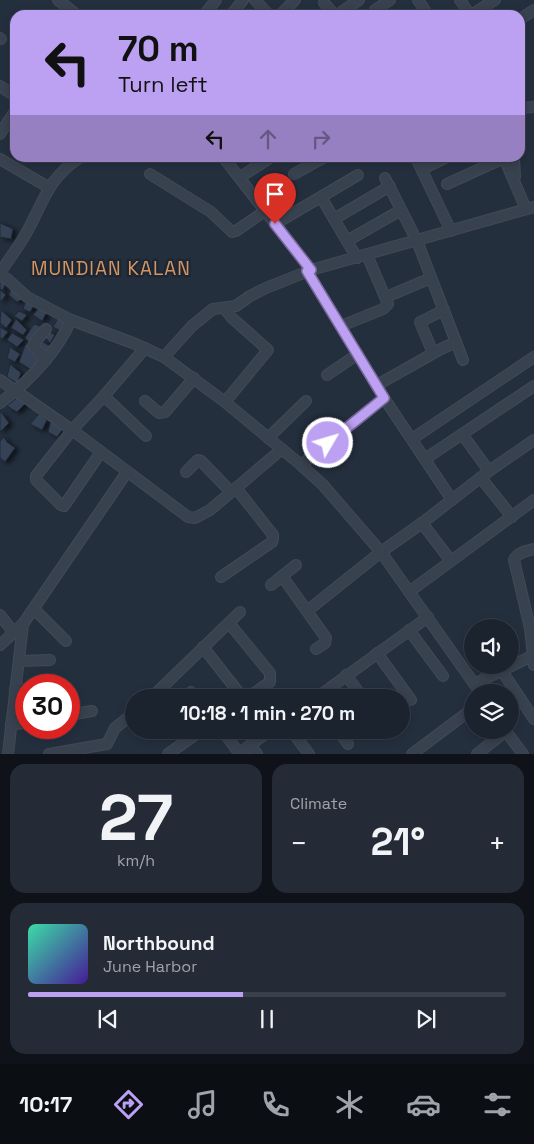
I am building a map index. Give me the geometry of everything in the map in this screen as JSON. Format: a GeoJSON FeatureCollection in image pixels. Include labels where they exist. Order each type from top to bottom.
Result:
{"type":"FeatureCollection","features":[{"type":"Feature","properties":{"kind":"street"},"geometry":{"type":"LineString","coordinates":[[208,10],[216,0]]}},
{"type":"Feature","properties":{"kind":"street"},"geometry":{"type":"LineString","coordinates":[[235,10],[243,0]]}},
{"type":"Feature","properties":{"kind":"street"},"geometry":{"type":"LineString","coordinates":[[255,0],[264,10]]}},
{"type":"Feature","properties":{"kind":"street"},"geometry":{"type":"LineString","coordinates":[[285,10],[295,0]]}},
{"type":"Feature","properties":{"kind":"street"},"geometry":{"type":"LineString","coordinates":[[344,10],[359,0]]}},
{"type":"Feature","properties":{"kind":"street"},"geometry":{"type":"LineString","coordinates":[[380,10],[390,0]]}},
{"type":"Feature","properties":{"kind":"street"},"geometry":{"type":"LineString","coordinates":[[478,10],[495,0]]}},
{"type":"Feature","properties":{"kind":"street"},"geometry":{"type":"LineString","coordinates":[[61,1],[71,10]]}},
{"type":"Feature","properties":{"kind":"street"},"geometry":{"type":"LineString","coordinates":[[324,3],[331,10]]}},
{"type":"Feature","properties":{"kind":"street"},"geometry":{"type":"LineString","coordinates":[[0,134],[10,119]]}},
{"type":"Feature","properties":{"kind":"street"},"geometry":{"type":"LineString","coordinates":[[0,159],[48,187]]}},
{"type":"Feature","properties":{"kind":"street"},"geometry":{"type":"LineString","coordinates":[[73,162],[63,169],[48,187],[27,232],[0,274],[26,297],[71,320],[145,348],[164,358],[194,378],[301,464],[324,485],[381,552],[474,684]]}},
{"type":"Feature","properties":{"kind":"street"},"geometry":{"type":"LineString","coordinates":[[231,162],[309,270],[384,398],[452,500]]}},
{"type":"Feature","properties":{"kind":"street"},"geometry":{"type":"LineString","coordinates":[[240,177],[264,162]]}},
{"type":"Feature","properties":{"kind":"street"},"geometry":{"type":"LineString","coordinates":[[294,174],[316,162]]}},
{"type":"Feature","properties":{"kind":"street"},"geometry":{"type":"LineString","coordinates":[[418,162],[451,231]]}},
{"type":"Feature","properties":{"kind":"street"},"geometry":{"type":"LineString","coordinates":[[422,169],[437,162]]}},
{"type":"Feature","properties":{"kind":"street"},"geometry":{"type":"LineString","coordinates":[[447,184],[495,162]]}},
{"type":"Feature","properties":{"kind":"street"},"geometry":{"type":"LineString","coordinates":[[164,358],[192,326],[213,309],[236,306],[266,288],[309,270],[530,208],[506,162]]}},
{"type":"Feature","properties":{"kind":"street"},"geometry":{"type":"LineString","coordinates":[[514,162],[515,181]]}},
{"type":"Feature","properties":{"kind":"street"},"geometry":{"type":"LineString","coordinates":[[150,174],[211,212],[233,232],[265,211]]}},
{"type":"Feature","properties":{"kind":"street"},"geometry":{"type":"LineString","coordinates":[[275,224],[358,175]]}},
{"type":"Feature","properties":{"kind":"street"},"geometry":{"type":"LineString","coordinates":[[334,219],[388,182],[417,241],[463,360]]}},
{"type":"Feature","properties":{"kind":"street"},"geometry":{"type":"LineString","coordinates":[[321,196],[347,240],[362,256],[386,297],[388,304],[341,326]]}},
{"type":"Feature","properties":{"kind":"street"},"geometry":{"type":"LineString","coordinates":[[347,240],[401,210]]}},
{"type":"Feature","properties":{"kind":"street"},"geometry":{"type":"LineString","coordinates":[[386,297],[431,278]]}},
{"type":"Feature","properties":{"kind":"street"},"geometry":{"type":"LineString","coordinates":[[224,308],[232,318],[268,350],[225,402]]}},
{"type":"Feature","properties":{"kind":"street"},"geometry":{"type":"LineString","coordinates":[[433,353],[420,322],[444,310]]}},
{"type":"Feature","properties":{"kind":"street"},"geometry":{"type":"LineString","coordinates":[[0,403],[16,391],[46,360],[64,335],[71,320]]}},
{"type":"Feature","properties":{"kind":"street"},"geometry":{"type":"LineString","coordinates":[[46,329],[33,346],[46,360]]}},
{"type":"Feature","properties":{"kind":"street"},"geometry":{"type":"LineString","coordinates":[[377,385],[456,342]]}},
{"type":"Feature","properties":{"kind":"street"},"geometry":{"type":"LineString","coordinates":[[101,452],[66,505],[60,505],[38,482],[36,476],[72,430],[145,348]]}},
{"type":"Feature","properties":{"kind":"street"},"geometry":{"type":"LineString","coordinates":[[327,375],[358,354]]}},
{"type":"Feature","properties":{"kind":"street"},"geometry":{"type":"LineString","coordinates":[[412,439],[534,357]]}},
{"type":"Feature","properties":{"kind":"street"},"geometry":{"type":"LineString","coordinates":[[145,401],[160,413],[165,412],[194,378]]}},
{"type":"Feature","properties":{"kind":"street"},"geometry":{"type":"LineString","coordinates":[[0,380],[72,430],[188,516],[195,518],[202,515],[234,490],[282,449]]}},
{"type":"Feature","properties":{"kind":"street"},"geometry":{"type":"LineString","coordinates":[[425,459],[534,386]]}},
{"type":"Feature","properties":{"kind":"street"},"geometry":{"type":"LineString","coordinates":[[104,396],[146,436]]}},
{"type":"Feature","properties":{"kind":"street"},"geometry":{"type":"LineString","coordinates":[[301,464],[384,398]]}},
{"type":"Feature","properties":{"kind":"street"},"geometry":{"type":"LineString","coordinates":[[268,438],[306,401]]}},
{"type":"Feature","properties":{"kind":"street"},"geometry":{"type":"LineString","coordinates":[[462,434],[512,517]]}},
{"type":"Feature","properties":{"kind":"street"},"geometry":{"type":"LineString","coordinates":[[307,611],[381,552],[534,440]]}},
{"type":"Feature","properties":{"kind":"street"},"geometry":{"type":"LineString","coordinates":[[186,472],[198,460],[201,461],[234,490],[273,535],[272,542],[221,577]]}},
{"type":"Feature","properties":{"kind":"street"},"geometry":{"type":"LineString","coordinates":[[0,645],[23,624],[127,472]]}},
{"type":"Feature","properties":{"kind":"street"},"geometry":{"type":"LineString","coordinates":[[410,592],[534,500]]}},
{"type":"Feature","properties":{"kind":"street"},"geometry":{"type":"LineString","coordinates":[[422,523],[451,562]]}},
{"type":"Feature","properties":{"kind":"street"},"geometry":{"type":"LineString","coordinates":[[519,666],[533,661],[532,627],[514,560],[519,554],[534,549]]}},
{"type":"Feature","properties":{"kind":"street"},"geometry":{"type":"LineString","coordinates":[[271,584],[296,565]]}},
{"type":"Feature","properties":{"kind":"street"},"geometry":{"type":"LineString","coordinates":[[282,576],[326,638],[325,643],[316,649]]}},
{"type":"Feature","properties":{"kind":"street"},"geometry":{"type":"LineString","coordinates":[[34,609],[66,641]]}},
{"type":"Feature","properties":{"kind":"street"},"geometry":{"type":"LineString","coordinates":[[160,689],[240,612]]}},
{"type":"Feature","properties":{"kind":"street"},"geometry":{"type":"LineString","coordinates":[[0,615],[14,633]]}},
{"type":"Feature","properties":{"kind":"street"},"geometry":{"type":"LineString","coordinates":[[328,689],[428,617]]}},
{"type":"Feature","properties":{"kind":"street"},"geometry":{"type":"LineString","coordinates":[[228,623],[270,673],[270,682],[259,689]]}},
{"type":"Feature","properties":{"kind":"street"},"geometry":{"type":"LineString","coordinates":[[17,674],[23,624]]}},
{"type":"Feature","properties":{"kind":"street"},"geometry":{"type":"LineString","coordinates":[[408,630],[443,676]]}},
{"type":"Feature","properties":{"kind":"street"},"geometry":{"type":"LineString","coordinates":[[203,647],[238,689]]}},
{"type":"Feature","properties":{"kind":"street"},"geometry":{"type":"LineString","coordinates":[[377,653],[412,700]]}},
{"type":"Feature","properties":{"kind":"street"},"geometry":{"type":"LineString","coordinates":[[19,661],[50,660]]}},
{"type":"Feature","properties":{"kind":"street"},"geometry":{"type":"LineString","coordinates":[[483,684],[498,674]]}},
{"type":"Feature","properties":{"kind":"street"},"geometry":{"type":"LineString","coordinates":[[504,674],[534,719]]}},
{"type":"Feature","properties":{"kind":"street"},"geometry":{"type":"LineString","coordinates":[[346,675],[356,689]]}},
{"type":"Feature","properties":{"kind":"street"},"geometry":{"type":"LineString","coordinates":[[8,754],[15,689]]}},
{"type":"Feature","properties":{"kind":"street"},"geometry":{"type":"LineString","coordinates":[[80,713],[92,711]]}},
{"type":"Feature","properties":{"kind":"street"},"geometry":{"type":"LineString","coordinates":[[412,754],[464,715]]}},
{"type":"Feature","properties":{"kind":"street"},"geometry":{"type":"LineString","coordinates":[[49,754],[78,752],[107,744],[115,728],[125,720]]}},
{"type":"Feature","properties":{"kind":"street"},"geometry":{"type":"LineString","coordinates":[[11,724],[15,724]]}},
{"type":"Feature","properties":{"kind":"street"},"geometry":{"type":"LineString","coordinates":[[168,754],[189,739]]}},
{"type":"Feature","properties":{"kind":"street"},"geometry":{"type":"LineString","coordinates":[[228,739],[238,754],[258,739]]}},
{"type":"Feature","properties":{"kind":"street"},"geometry":{"type":"LineString","coordinates":[[298,739],[309,754]]}},
{"type":"Feature","properties":{"kind":"street"},"geometry":{"type":"LineString","coordinates":[[344,739],[348,744]]}},
{"type":"Feature","properties":{"kind":"street"},"geometry":{"type":"LineString","coordinates":[[477,754],[496,739]]}},
{"type":"Feature","properties":{"kind":"street"},"geometry":{"type":"LineString","coordinates":[[512,739],[523,754]]}},
{"type":"Feature","properties":{"kind":"street"},"geometry":{"type":"LineString","coordinates":[[250,745],[257,754]]}},
{"type":"Feature","properties":{"kind":"building"},"geometry":{"type":"Polygon","coordinates":[[[0,223],[13,229],[11,239],[0,237],[0,223]]]}},
{"type":"Feature","properties":{"kind":"building"},"geometry":{"type":"Polygon","coordinates":[[[0,280],[5,284],[3,290],[0,289],[0,280]]]}},
{"type":"Feature","properties":{"kind":"building"},"geometry":{"type":"Polygon","coordinates":[[[12,286],[24,298],[17,302],[9,295],[12,286]]]}},
{"type":"Feature","properties":{"kind":"building"},"geometry":{"type":"Polygon","coordinates":[[[0,290],[6,295],[0,302],[0,290]]]}},
{"type":"Feature","properties":{"kind":"building"},"geometry":{"type":"Polygon","coordinates":[[[26,301],[35,304],[30,312],[23,309],[26,301]]]}},
{"type":"Feature","properties":{"kind":"building"},"geometry":{"type":"Polygon","coordinates":[[[38,309],[47,312],[42,321],[33,315],[38,309]]]}},
{"type":"Feature","properties":{"kind":"building"},"geometry":{"type":"Polygon","coordinates":[[[1,310],[12,320],[6,328],[0,323],[1,310]]]}},
{"type":"Feature","properties":{"kind":"building"},"geometry":{"type":"Polygon","coordinates":[[[19,311],[27,315],[22,321],[14,316],[19,311]]]}},
{"type":"Feature","properties":{"kind":"building"},"geometry":{"type":"Polygon","coordinates":[[[58,318],[66,321],[61,331],[53,327],[58,318]]]}},
{"type":"Feature","properties":{"kind":"building"},"geometry":{"type":"Polygon","coordinates":[[[16,319],[27,330],[23,335],[11,328],[16,319]]]}},
{"type":"Feature","properties":{"kind":"building"},"geometry":{"type":"Polygon","coordinates":[[[34,324],[42,327],[29,342],[25,338],[34,324]]]}},
{"type":"Feature","properties":{"kind":"building"},"geometry":{"type":"Polygon","coordinates":[[[0,327],[8,332],[2,339],[0,338],[0,327]]]}},
{"type":"Feature","properties":{"kind":"building"},"geometry":{"type":"Polygon","coordinates":[[[47,331],[55,335],[50,343],[44,336],[47,331]]]}},
{"type":"Feature","properties":{"kind":"building"},"geometry":{"type":"Polygon","coordinates":[[[12,333],[24,340],[17,347],[7,340],[12,333]]]}},
{"type":"Feature","properties":{"kind":"building"},"geometry":{"type":"Polygon","coordinates":[[[41,341],[50,346],[46,353],[39,346],[41,341]]]}},
{"type":"Feature","properties":{"kind":"building"},"geometry":{"type":"Polygon","coordinates":[[[26,343],[39,361],[30,369],[19,362],[26,343]]]}},
{"type":"Feature","properties":{"kind":"building"},"geometry":{"type":"Polygon","coordinates":[[[10,347],[20,354],[15,362],[7,358],[10,347]]]}},
{"type":"Feature","properties":{"kind":"building"},"geometry":{"type":"Polygon","coordinates":[[[10,364],[21,373],[17,383],[7,377],[10,364]]]}},
{"type":"Feature","properties":{"kind":"building"},"geometry":{"type":"Polygon","coordinates":[[[18,397],[27,402],[17,412],[7,406],[18,397]]]}},
{"type":"Feature","properties":{"kind":"building"},"geometry":{"type":"Polygon","coordinates":[[[0,411],[9,423],[0,432],[0,411]]]}},
{"type":"Feature","properties":{"kind":"building"},"geometry":{"type":"Polygon","coordinates":[[[39,414],[47,420],[42,430],[30,424],[39,414]]]}},
{"type":"Feature","properties":{"kind":"building"},"geometry":{"type":"Polygon","coordinates":[[[51,420],[63,429],[57,437],[48,432],[51,420]]]}},
{"type":"Feature","properties":{"kind":"building"},"geometry":{"type":"Polygon","coordinates":[[[4,437],[15,448],[5,462],[0,458],[0,441],[4,437]]]}},
{"type":"Feature","properties":{"kind":"district","name":"MUNDIAN KALAN"},"geometry":{"type":"Point","coordinates":[111,268]}},
{"type":"Feature","properties":{"kind":"route"},"geometry":{"type":"LineString","coordinates":[[275,224],[311,270],[307,271],[384,398],[328,443]]}}]}
